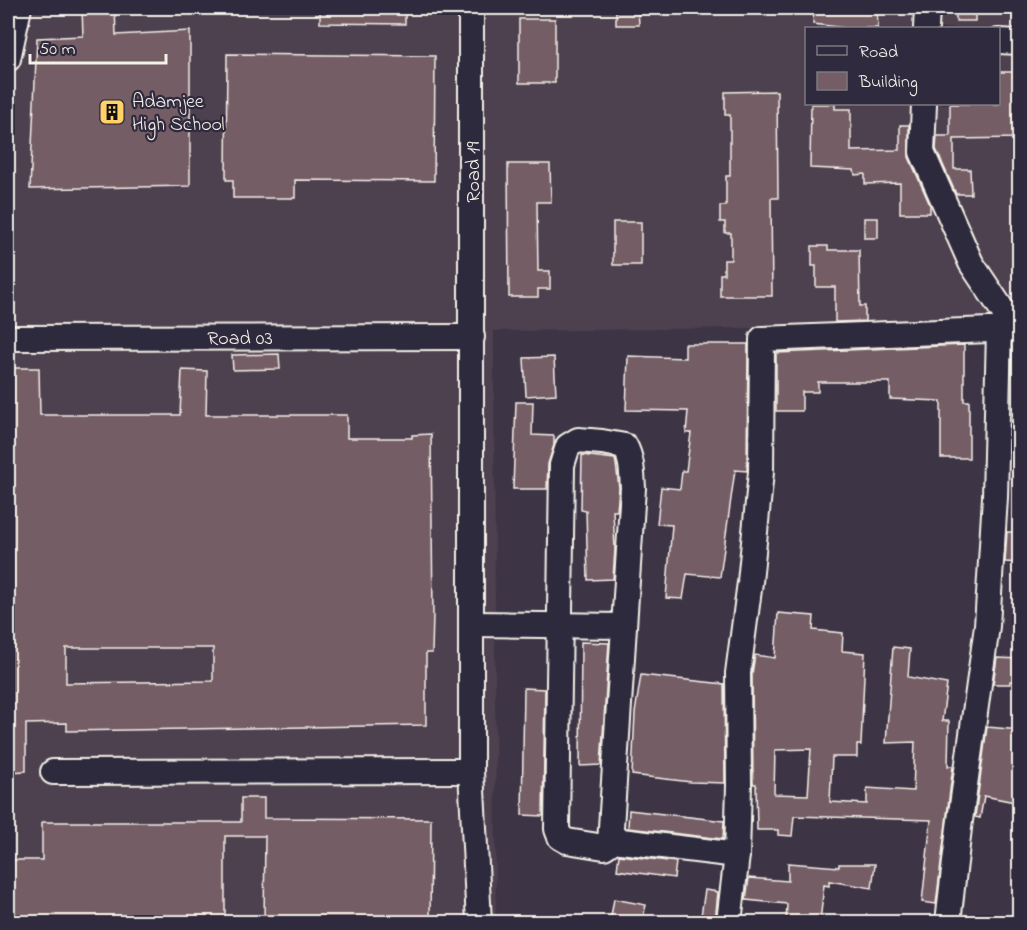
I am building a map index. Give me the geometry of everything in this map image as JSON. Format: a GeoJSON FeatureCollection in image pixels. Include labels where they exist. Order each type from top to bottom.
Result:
{"type":"FeatureCollection","features":[{"type":"Feature","properties":{"kind":"street"},"geometry":{"type":"LineString","coordinates":[[8,59],[19,8]]}},
{"type":"Feature","properties":{"kind":"street","name":"Road 19"},"geometry":{"type":"LineString","coordinates":[[471,8],[471,771],[479,922]]}},
{"type":"Feature","properties":{"kind":"street"},"geometry":{"type":"LineString","coordinates":[[926,27],[927,8]]}},
{"type":"Feature","properties":{"kind":"street"},"geometry":{"type":"LineString","coordinates":[[1000,41],[1020,42]]}},
{"type":"Feature","properties":{"kind":"street"},"geometry":{"type":"LineString","coordinates":[[924,105],[922,152],[971,262],[1011,330],[995,497],[987,626],[979,695],[958,828],[948,922]]}},
{"type":"Feature","properties":{"kind":"street"},"geometry":{"type":"LineString","coordinates":[[729,922],[737,855],[738,673],[761,472],[762,339],[1011,330]]}},
{"type":"Feature","properties":{"kind":"street","name":"Road 03"},"geometry":{"type":"LineString","coordinates":[[8,338],[472,337]]}},
{"type":"Feature","properties":{"kind":"street"},"geometry":{"type":"LineString","coordinates":[[578,440],[625,446],[629,454],[633,488],[610,843],[604,847],[567,841],[560,837],[557,829],[560,626],[562,465],[568,446],[578,440]]}},
{"type":"Feature","properties":{"kind":"street"},"geometry":{"type":"LineString","coordinates":[[471,624],[623,626]]}},
{"type":"Feature","properties":{"kind":"street"},"geometry":{"type":"LineString","coordinates":[[53,772],[471,771]]}},
{"type":"Feature","properties":{"kind":"street"},"geometry":{"type":"LineString","coordinates":[[621,841],[737,855]]}},
{"type":"Feature","properties":{"kind":"shaded area"},"geometry":{"type":"Polygon","coordinates":[[[8,8],[1019,8],[1019,325],[494,331],[496,922],[8,922],[8,8]]]}},
{"type":"Feature","properties":{"kind":"building","name":"Adamjee High School"},"geometry":{"type":"Polygon","coordinates":[[[82,8],[115,8],[116,35],[190,31],[190,186],[30,189],[37,38],[83,36],[82,8]]]}},
{"type":"Feature","properties":{"kind":"building"},"geometry":{"type":"Polygon","coordinates":[[[320,8],[405,8],[405,24],[320,23],[320,8]]]}},
{"type":"Feature","properties":{"kind":"building"},"geometry":{"type":"Polygon","coordinates":[[[877,8],[878,27],[838,27],[813,24],[814,9],[877,8]]]}},
{"type":"Feature","properties":{"kind":"building"},"geometry":{"type":"Polygon","coordinates":[[[956,8],[975,8],[975,21],[956,21],[956,8]]]}},
{"type":"Feature","properties":{"kind":"building"},"geometry":{"type":"Polygon","coordinates":[[[638,9],[639,25],[616,25],[616,10],[638,9]]]}},
{"type":"Feature","properties":{"kind":"building"},"geometry":{"type":"Polygon","coordinates":[[[519,19],[555,19],[555,83],[519,83],[519,19]]]}},
{"type":"Feature","properties":{"kind":"building"},"geometry":{"type":"Polygon","coordinates":[[[227,54],[435,56],[434,181],[295,180],[295,198],[233,198],[233,180],[226,180],[227,54]]]}},
{"type":"Feature","properties":{"kind":"building"},"geometry":{"type":"Polygon","coordinates":[[[1000,72],[1016,72],[1016,91],[1020,91],[1020,138],[954,139],[954,169],[970,169],[971,194],[956,194],[936,149],[937,136],[950,136],[950,105],[1000,105],[1000,72]]]}},
{"type":"Feature","properties":{"kind":"building"},"geometry":{"type":"Polygon","coordinates":[[[777,91],[778,198],[771,198],[772,296],[720,296],[720,274],[724,274],[724,260],[731,260],[731,233],[725,233],[725,222],[720,222],[720,206],[726,206],[726,176],[730,176],[730,115],[725,115],[725,92],[777,91]]]}},
{"type":"Feature","properties":{"kind":"building"},"geometry":{"type":"Polygon","coordinates":[[[811,105],[835,105],[835,109],[851,109],[851,151],[900,150],[900,125],[909,125],[909,157],[930,205],[930,213],[900,213],[900,183],[865,184],[865,174],[855,175],[854,170],[810,168],[811,105]]]}},
{"type":"Feature","properties":{"kind":"building"},"geometry":{"type":"Polygon","coordinates":[[[508,164],[550,164],[551,202],[537,202],[538,271],[550,271],[550,289],[538,289],[538,297],[509,297],[508,164]]]}},
{"type":"Feature","properties":{"kind":"building"},"geometry":{"type":"Polygon","coordinates":[[[864,218],[878,218],[878,238],[864,238],[864,218]]]}},
{"type":"Feature","properties":{"kind":"building"},"geometry":{"type":"Polygon","coordinates":[[[613,222],[641,222],[641,265],[613,265],[613,222]]]}},
{"type":"Feature","properties":{"kind":"building"},"geometry":{"type":"Polygon","coordinates":[[[812,246],[828,246],[828,250],[859,250],[860,306],[865,306],[865,321],[835,322],[835,287],[816,287],[816,266],[812,266],[812,246]]]}},
{"type":"Feature","properties":{"kind":"building"},"geometry":{"type":"Polygon","coordinates":[[[685,344],[748,344],[747,471],[735,470],[720,577],[687,574],[683,599],[666,598],[672,525],[657,524],[661,487],[680,489],[682,471],[686,471],[691,433],[686,433],[688,411],[626,410],[628,356],[685,358],[685,344]]]}},
{"type":"Feature","properties":{"kind":"building"},"geometry":{"type":"Polygon","coordinates":[[[964,345],[964,401],[969,401],[969,458],[941,458],[941,401],[890,399],[890,382],[818,382],[818,392],[802,392],[802,411],[776,411],[776,353],[964,345]]]}},
{"type":"Feature","properties":{"kind":"building"},"geometry":{"type":"Polygon","coordinates":[[[279,354],[280,369],[233,370],[232,355],[279,354]]]}},
{"type":"Feature","properties":{"kind":"building"},"geometry":{"type":"Polygon","coordinates":[[[554,357],[556,394],[526,396],[524,358],[554,357]]]}},
{"type":"Feature","properties":{"kind":"building"},"geometry":{"type":"Polygon","coordinates":[[[10,368],[39,368],[40,415],[180,415],[182,370],[207,371],[206,415],[347,415],[347,438],[412,438],[412,435],[431,434],[433,614],[432,653],[426,653],[426,725],[67,731],[67,723],[26,724],[26,771],[8,772],[8,374],[10,374],[10,368]],[[66,648],[66,683],[213,681],[213,648],[66,648]]]}},
{"type":"Feature","properties":{"kind":"building"},"geometry":{"type":"Polygon","coordinates":[[[516,402],[533,402],[532,435],[554,436],[554,445],[548,464],[547,489],[513,489],[516,402]]]}},
{"type":"Feature","properties":{"kind":"building"},"geometry":{"type":"Polygon","coordinates":[[[582,455],[615,459],[619,488],[617,511],[613,511],[615,549],[613,579],[588,580],[586,511],[581,510],[582,455]]]}},
{"type":"Feature","properties":{"kind":"building"},"geometry":{"type":"Polygon","coordinates":[[[1007,532],[1020,532],[1020,563],[1005,562],[1007,532]]]}},
{"type":"Feature","properties":{"kind":"building"},"geometry":{"type":"Polygon","coordinates":[[[778,613],[814,616],[813,630],[843,633],[842,651],[865,653],[861,745],[857,745],[857,757],[832,757],[830,802],[867,804],[867,788],[913,791],[915,742],[886,743],[893,647],[910,649],[908,677],[947,684],[942,721],[949,721],[948,766],[953,766],[936,904],[922,902],[931,820],[794,816],[792,836],[778,835],[778,830],[757,830],[756,784],[753,784],[752,674],[755,655],[775,658],[778,613]],[[811,749],[775,750],[774,794],[808,795],[811,749]]]}},
{"type":"Feature","properties":{"kind":"building"},"geometry":{"type":"Polygon","coordinates":[[[581,642],[609,643],[601,765],[580,766],[581,642]]]}},
{"type":"Feature","properties":{"kind":"building"},"geometry":{"type":"Polygon","coordinates":[[[997,658],[1020,659],[1020,681],[1010,681],[1010,684],[993,684],[997,658]]]}},
{"type":"Feature","properties":{"kind":"building"},"geometry":{"type":"Polygon","coordinates":[[[641,675],[724,684],[725,783],[691,782],[632,775],[635,713],[641,675]]]}},
{"type":"Feature","properties":{"kind":"building"},"geometry":{"type":"Polygon","coordinates":[[[524,688],[545,689],[543,816],[522,815],[524,688]]]}},
{"type":"Feature","properties":{"kind":"building"},"geometry":{"type":"Polygon","coordinates":[[[987,727],[1020,730],[1020,803],[984,796],[980,818],[975,817],[987,727]]]}},
{"type":"Feature","properties":{"kind":"building"},"geometry":{"type":"Polygon","coordinates":[[[241,798],[264,798],[264,818],[431,819],[430,922],[264,922],[265,836],[225,836],[225,922],[8,922],[8,860],[42,860],[42,822],[241,822],[241,798]]]}},
{"type":"Feature","properties":{"kind":"building"},"geometry":{"type":"Polygon","coordinates":[[[629,810],[724,821],[723,839],[628,828],[629,810]]]}},
{"type":"Feature","properties":{"kind":"building"},"geometry":{"type":"Polygon","coordinates":[[[619,855],[676,862],[674,878],[617,870],[619,855]]]}},
{"type":"Feature","properties":{"kind":"building"},"geometry":{"type":"Polygon","coordinates":[[[788,863],[839,867],[839,864],[875,864],[872,888],[829,881],[829,886],[824,885],[820,922],[786,922],[787,904],[746,900],[749,878],[788,881],[788,863]]]}},
{"type":"Feature","properties":{"kind":"building"},"geometry":{"type":"Polygon","coordinates":[[[705,890],[718,892],[715,922],[700,922],[705,890]]]}},
{"type":"Feature","properties":{"kind":"building"},"geometry":{"type":"Polygon","coordinates":[[[614,899],[646,905],[642,922],[610,922],[614,899]]]}},
{"type":"Feature","properties":{"kind":"place","name":"Adamjee High School"},"geometry":{"type":"Point","coordinates":[112,112]}}]}
